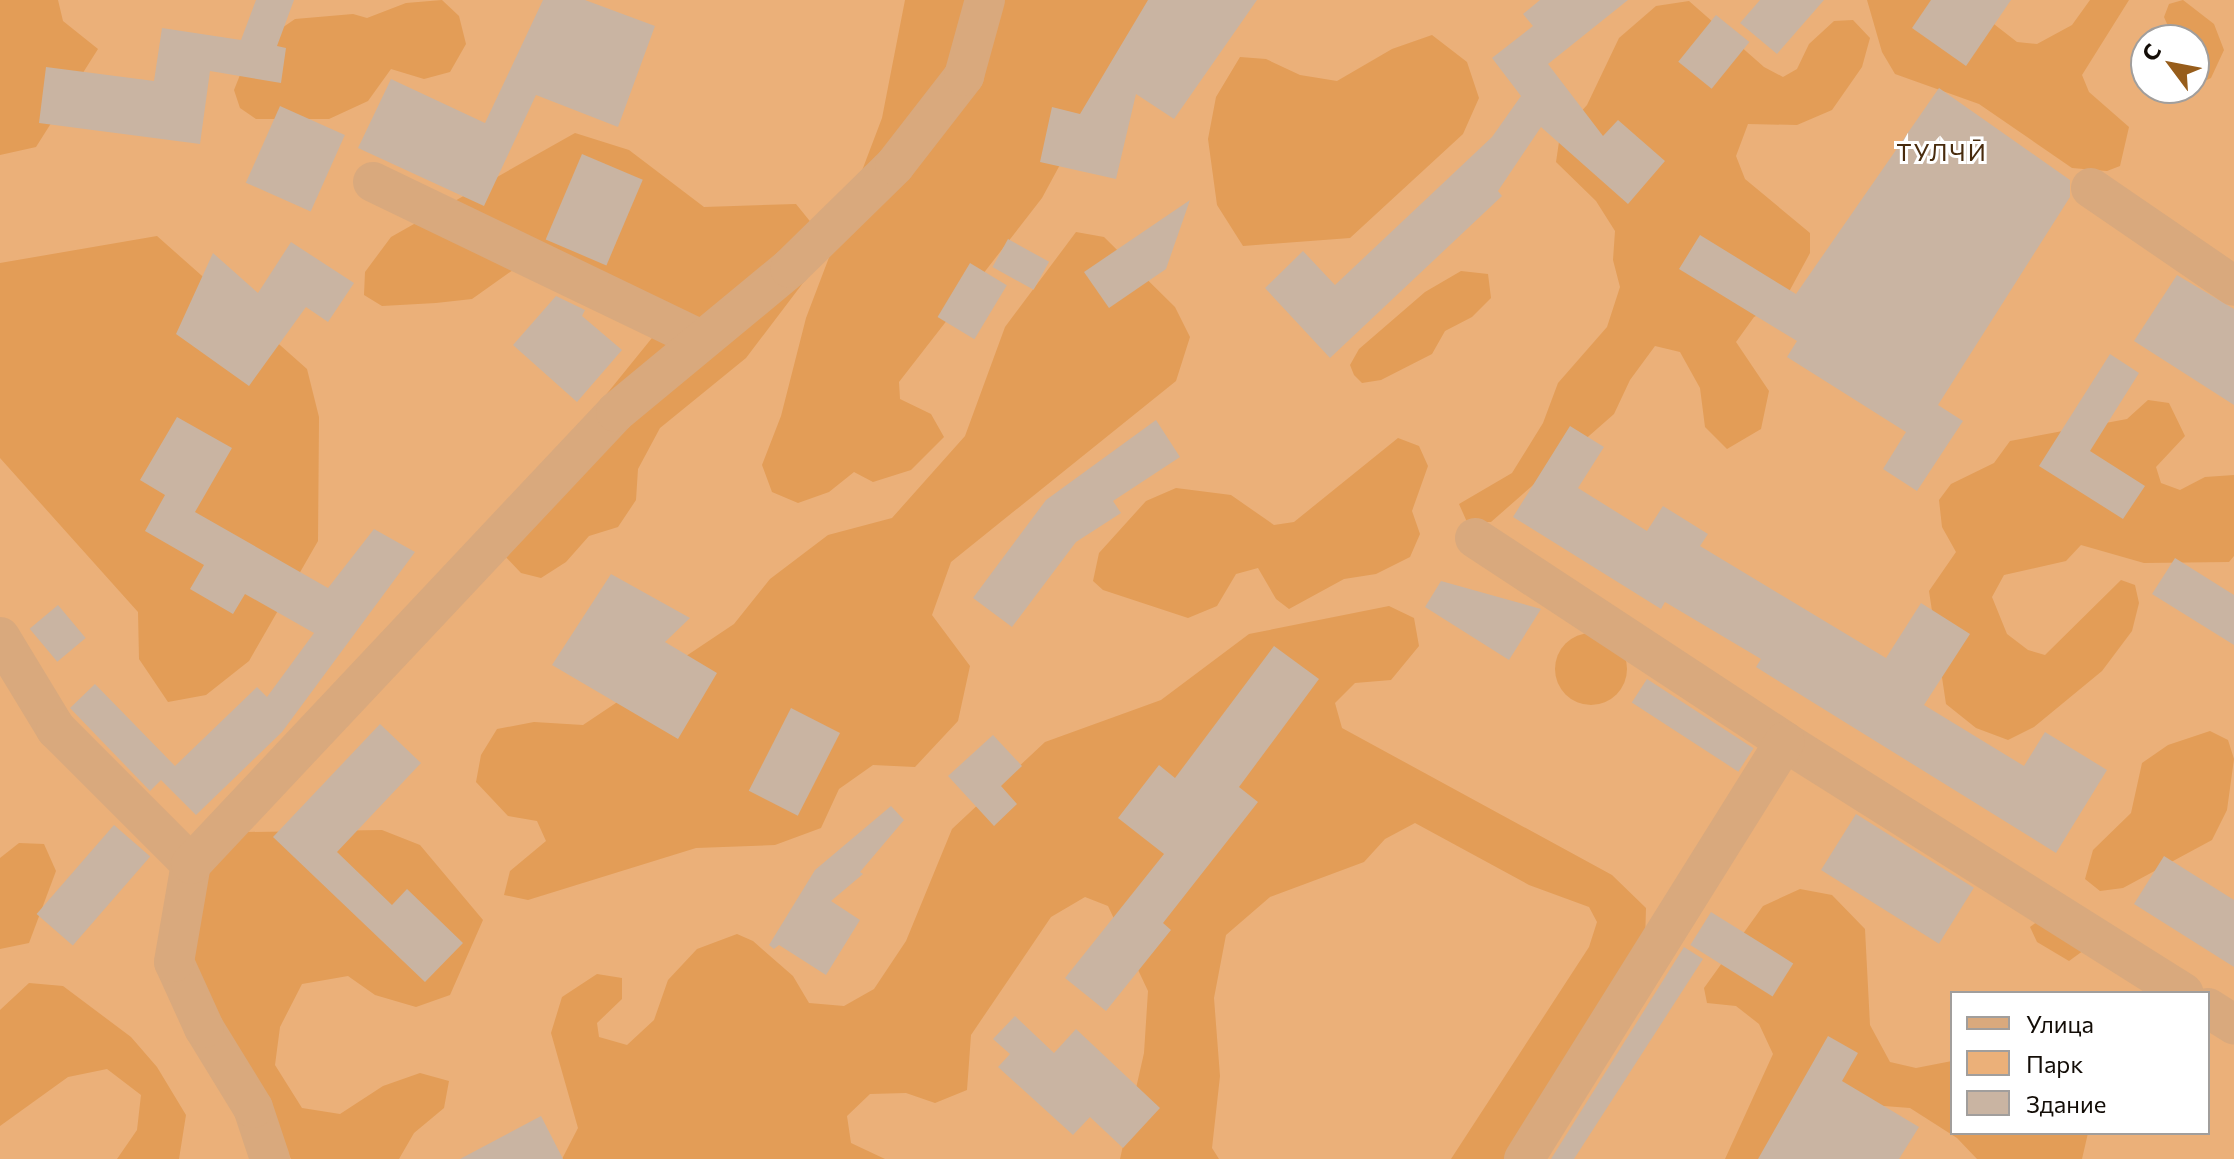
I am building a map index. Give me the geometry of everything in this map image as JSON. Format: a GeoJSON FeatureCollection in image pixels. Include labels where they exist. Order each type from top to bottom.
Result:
{"type":"FeatureCollection","features":[{"type":"Feature","properties":{"kind":"street"},"geometry":{"type":"LineString","coordinates":[[270,1159],[253,1108],[204,1028],[174,962],[191,864],[616,412],[699,339],[790,268],[895,165],[964,76],[985,0]]}},
{"type":"Feature","properties":{"kind":"street"},"geometry":{"type":"LineString","coordinates":[[373,182],[699,339]]}},
{"type":"Feature","properties":{"kind":"street"},"geometry":{"type":"LineString","coordinates":[[2091,188],[2234,286]]}},
{"type":"Feature","properties":{"kind":"street"},"geometry":{"type":"LineString","coordinates":[[1475,538],[1785,742],[2181,991]]}},
{"type":"Feature","properties":{"kind":"street"},"geometry":{"type":"LineString","coordinates":[[0,637],[56,729],[191,864]]}},
{"type":"Feature","properties":{"kind":"street"},"geometry":{"type":"LineString","coordinates":[[1524,1159],[1785,742]]}},
{"type":"Feature","properties":{"kind":"street"},"geometry":{"type":"LineString","coordinates":[[2210,1009],[2234,1024]]}},
{"type":"Feature","properties":{"kind":"green space"},"geometry":{"type":"Polygon","coordinates":[[[0,0],[2234,0],[2234,1159],[0,1159],[0,0]]]}},
{"type":"Feature","properties":{"kind":"shaded area"},"geometry":{"type":"Polygon","coordinates":[[[0,0],[58,0],[63,21],[98,49],[36,147],[0,155],[0,0]]]}},
{"type":"Feature","properties":{"kind":"shaded area"},"geometry":{"type":"Polygon","coordinates":[[[442,0],[459,16],[466,44],[450,72],[424,79],[391,69],[368,101],[329,119],[256,119],[240,108],[234,90],[250,50],[295,19],[353,14],[367,18],[406,3],[442,0]]]}},
{"type":"Feature","properties":{"kind":"shaded area"},"geometry":{"type":"Polygon","coordinates":[[[905,0],[1149,0],[1042,198],[899,382],[900,399],[931,414],[944,437],[911,470],[873,482],[854,472],[829,492],[798,503],[772,492],[762,465],[781,416],[806,318],[882,118],[905,0]]]}},
{"type":"Feature","properties":{"kind":"shaded area"},"geometry":{"type":"Polygon","coordinates":[[[1867,0],[1963,0],[2017,42],[2037,44],[2072,25],[2090,0],[2129,0],[2082,75],[2089,92],[2129,127],[2120,166],[2107,171],[2072,168],[1979,104],[1895,74],[1882,52],[1867,0]]]}},
{"type":"Feature","properties":{"kind":"shaded area"},"geometry":{"type":"Polygon","coordinates":[[[2183,0],[2214,24],[2224,50],[2211,78],[2210,24],[2167,24],[2164,17],[2169,4],[2183,0]]]}},
{"type":"Feature","properties":{"kind":"shaded area"},"geometry":{"type":"Polygon","coordinates":[[[1689,1],[1764,67],[1783,77],[1797,69],[1809,44],[1834,21],[1853,20],[1870,38],[1862,67],[1832,110],[1797,125],[1748,124],[1736,156],[1745,179],[1810,233],[1810,253],[1784,301],[1754,317],[1736,342],[1769,391],[1761,429],[1727,449],[1705,427],[1700,388],[1680,352],[1655,346],[1630,380],[1614,414],[1491,522],[1467,522],[1459,504],[1512,473],[1543,423],[1558,383],[1607,327],[1620,287],[1613,260],[1615,231],[1596,201],[1556,162],[1560,135],[1587,105],[1619,38],[1656,6],[1689,1]]]}},
{"type":"Feature","properties":{"kind":"shaded area"},"geometry":{"type":"Polygon","coordinates":[[[1432,35],[1467,62],[1479,98],[1463,134],[1350,238],[1243,246],[1217,205],[1208,139],[1216,97],[1240,57],[1266,59],[1300,75],[1337,81],[1392,49],[1432,35]]]}},
{"type":"Feature","properties":{"kind":"shaded area"},"geometry":{"type":"Polygon","coordinates":[[[575,133],[629,150],[704,207],[796,204],[813,225],[806,279],[746,358],[660,428],[638,469],[636,500],[618,527],[589,536],[566,562],[541,578],[521,573],[503,554],[575,433],[656,333],[527,260],[472,299],[436,303],[382,306],[364,295],[365,272],[391,237],[575,133]]]}},
{"type":"Feature","properties":{"kind":"shaded area"},"geometry":{"type":"Polygon","coordinates":[[[1076,232],[1104,237],[1175,307],[1190,337],[1176,381],[951,562],[932,615],[970,666],[958,721],[915,767],[873,765],[839,789],[821,828],[775,845],[696,848],[528,900],[504,895],[510,871],[546,841],[537,821],[508,816],[476,782],[481,755],[497,729],[534,722],[583,725],[734,624],[770,579],[828,535],[892,518],[965,436],[1005,327],[1076,232]]]}},
{"type":"Feature","properties":{"kind":"shaded area"},"geometry":{"type":"Polygon","coordinates":[[[157,236],[307,369],[319,417],[318,541],[249,661],[206,695],[168,702],[139,659],[138,612],[0,458],[0,263],[157,236]]]}},
{"type":"Feature","properties":{"kind":"shaded area"},"geometry":{"type":"Polygon","coordinates":[[[1461,271],[1488,274],[1491,298],[1472,317],[1445,331],[1432,354],[1381,380],[1362,383],[1350,365],[1359,349],[1425,292],[1461,271]]]}},
{"type":"Feature","properties":{"kind":"shaded area"},"geometry":{"type":"Polygon","coordinates":[[[2148,400],[2169,403],[2185,436],[2156,467],[2161,483],[2180,490],[2205,477],[2234,475],[2234,556],[2229,562],[2144,563],[2081,545],[2066,561],[2004,575],[1992,597],[2007,634],[2028,650],[2045,655],[2121,580],[2135,585],[2139,603],[2132,631],[2102,671],[2034,727],[2008,740],[1976,728],[1946,704],[1929,591],[1956,552],[1942,527],[1939,500],[1951,484],[1994,463],[2010,441],[2127,419],[2148,400]]]}},
{"type":"Feature","properties":{"kind":"shaded area"},"geometry":{"type":"Polygon","coordinates":[[[1398,438],[1419,446],[1428,466],[1412,511],[1420,534],[1410,557],[1376,574],[1344,579],[1289,609],[1276,599],[1258,568],[1236,574],[1217,606],[1188,618],[1103,590],[1093,581],[1099,553],[1146,501],[1176,488],[1231,495],[1274,525],[1294,522],[1398,438]]]}},
{"type":"Feature","properties":{"kind":"shaded area"},"geometry":{"type":"Polygon","coordinates":[[[1389,606],[1414,618],[1419,646],[1391,680],[1355,683],[1335,703],[1342,728],[1612,875],[1646,908],[1645,942],[1516,1159],[1451,1159],[1589,947],[1597,922],[1589,907],[1529,885],[1415,823],[1385,839],[1364,862],[1270,897],[1226,935],[1214,998],[1220,1076],[1212,1148],[1219,1159],[1120,1159],[1144,1053],[1148,991],[1108,906],[1085,897],[1051,917],[971,1035],[967,1090],[935,1103],[906,1093],[870,1094],[847,1116],[851,1143],[885,1159],[562,1159],[578,1128],[551,1033],[562,997],[597,974],[622,978],[622,999],[597,1023],[599,1037],[627,1045],[654,1020],[668,980],[697,949],[737,934],[753,941],[793,976],[809,1003],[844,1006],[874,989],[906,941],[952,829],[1045,742],[1161,700],[1249,634],[1389,606]]]}},
{"type":"Feature","properties":{"kind":"shaded area"},"geometry":{"type":"Polygon","coordinates":[[[1591,633],[1617,643],[1627,669],[1617,695],[1591,705],[1565,695],[1555,669],[1565,643],[1591,633]]]}},
{"type":"Feature","properties":{"kind":"shaded area"},"geometry":{"type":"Polygon","coordinates":[[[2210,731],[2228,740],[2234,759],[2227,810],[2212,840],[2123,888],[2100,891],[2085,879],[2093,850],[2131,813],[2142,763],[2168,745],[2210,731]]]}},
{"type":"Feature","properties":{"kind":"shaded area"},"geometry":{"type":"Polygon","coordinates":[[[382,830],[420,845],[483,920],[450,995],[416,1007],[375,995],[348,976],[302,984],[280,1027],[275,1065],[302,1108],[340,1114],[383,1086],[420,1073],[449,1081],[444,1108],[414,1133],[399,1159],[291,1159],[232,1039],[190,975],[205,876],[247,832],[382,830]]]}},
{"type":"Feature","properties":{"kind":"shaded area"},"geometry":{"type":"Polygon","coordinates":[[[19,843],[44,844],[56,871],[29,943],[0,949],[0,858],[19,843]]]}},
{"type":"Feature","properties":{"kind":"shaded area"},"geometry":{"type":"Polygon","coordinates":[[[1800,889],[1832,895],[1865,929],[1870,1025],[1890,1062],[1916,1068],[1950,1061],[1950,1134],[1910,1108],[1884,1106],[1843,1159],[1725,1159],[1773,1054],[1759,1024],[1736,1006],[1707,1003],[1704,988],[1763,906],[1800,889]]]}},
{"type":"Feature","properties":{"kind":"shaded area"},"geometry":{"type":"Polygon","coordinates":[[[2041,919],[2091,945],[2069,961],[2037,942],[2030,927],[2041,919]]]}},
{"type":"Feature","properties":{"kind":"shaded area"},"geometry":{"type":"Polygon","coordinates":[[[29,983],[63,986],[131,1037],[157,1067],[186,1115],[179,1159],[117,1159],[137,1130],[141,1095],[107,1069],[68,1077],[0,1126],[0,1010],[29,983]]]}},
{"type":"Feature","properties":{"kind":"shaded area"},"geometry":{"type":"Polygon","coordinates":[[[1952,1135],[2088,1135],[2082,1159],[1977,1159],[1952,1135]]]}},
{"type":"Feature","properties":{"kind":"building"},"geometry":{"type":"Polygon","coordinates":[[[256,0],[294,0],[277,46],[286,48],[281,83],[210,71],[200,144],[39,123],[46,67],[154,81],[162,28],[241,40],[256,0]]]}},
{"type":"Feature","properties":{"kind":"building"},"geometry":{"type":"Polygon","coordinates":[[[543,0],[585,0],[655,26],[618,127],[536,95],[484,206],[358,148],[391,79],[485,123],[543,0]]]}},
{"type":"Feature","properties":{"kind":"building"},"geometry":{"type":"Polygon","coordinates":[[[1148,0],[1257,0],[1174,119],[1136,94],[1116,179],[1040,162],[1052,107],[1080,114],[1148,0]]]}},
{"type":"Feature","properties":{"kind":"building"},"geometry":{"type":"Polygon","coordinates":[[[1540,0],[1628,0],[1548,64],[1603,136],[1618,120],[1665,161],[1628,204],[1541,127],[1498,191],[1502,196],[1330,358],[1265,288],[1303,251],[1335,285],[1492,137],[1521,96],[1492,58],[1533,26],[1523,14],[1540,0]]]}},
{"type":"Feature","properties":{"kind":"building"},"geometry":{"type":"Polygon","coordinates":[[[1760,0],[1824,0],[1777,54],[1740,23],[1760,0]]]}},
{"type":"Feature","properties":{"kind":"building"},"geometry":{"type":"Polygon","coordinates":[[[1931,0],[2011,0],[1966,66],[1912,28],[1931,0]]]}},
{"type":"Feature","properties":{"kind":"building"},"geometry":{"type":"Polygon","coordinates":[[[1716,15],[1749,42],[1712,89],[1678,62],[1716,15]]]}},
{"type":"Feature","properties":{"kind":"building"},"geometry":{"type":"Polygon","coordinates":[[[1939,88],[2070,180],[2070,197],[1938,405],[1963,421],[1917,491],[1883,469],[1906,432],[1787,357],[1797,341],[1679,269],[1700,235],[1796,294],[1939,88]]]}},
{"type":"Feature","properties":{"kind":"building"},"geometry":{"type":"Polygon","coordinates":[[[280,106],[345,135],[311,212],[246,183],[280,106]]]}},
{"type":"Feature","properties":{"kind":"building"},"geometry":{"type":"Polygon","coordinates":[[[582,154],[643,180],[606,265],[546,240],[582,154]]]}},
{"type":"Feature","properties":{"kind":"building"},"geometry":{"type":"Polygon","coordinates":[[[1190,200],[1166,269],[1109,308],[1084,272],[1190,200]]]}},
{"type":"Feature","properties":{"kind":"building"},"geometry":{"type":"Polygon","coordinates":[[[1008,239],[1049,262],[1034,290],[992,267],[1008,239]]]}},
{"type":"Feature","properties":{"kind":"building"},"geometry":{"type":"Polygon","coordinates":[[[291,242],[354,283],[328,322],[306,307],[249,386],[176,334],[213,253],[258,293],[291,242]]]}},
{"type":"Feature","properties":{"kind":"building"},"geometry":{"type":"Polygon","coordinates":[[[970,263],[1007,285],[974,339],[938,317],[970,263]]]}},
{"type":"Feature","properties":{"kind":"building"},"geometry":{"type":"Polygon","coordinates":[[[2177,275],[2234,309],[2234,405],[2134,341],[2177,275]]]}},
{"type":"Feature","properties":{"kind":"building"},"geometry":{"type":"Polygon","coordinates":[[[556,296],[585,310],[582,316],[622,350],[577,402],[513,345],[556,296]]]}},
{"type":"Feature","properties":{"kind":"building"},"geometry":{"type":"Polygon","coordinates":[[[2110,354],[2139,373],[2090,451],[2145,486],[2123,519],[2039,466],[2110,354]]]}},
{"type":"Feature","properties":{"kind":"building"},"geometry":{"type":"Polygon","coordinates":[[[177,417],[232,448],[195,512],[328,588],[374,529],[415,552],[282,732],[196,815],[161,780],[150,791],[70,708],[95,684],[175,766],[257,687],[267,697],[314,633],[245,594],[233,614],[190,589],[204,565],[145,531],[165,495],[140,480],[177,417]]]}},
{"type":"Feature","properties":{"kind":"building"},"geometry":{"type":"Polygon","coordinates":[[[1156,420],[1180,457],[1113,501],[1121,513],[1076,542],[1012,627],[973,598],[1046,500],[1156,420]]]}},
{"type":"Feature","properties":{"kind":"building"},"geometry":{"type":"Polygon","coordinates":[[[1570,426],[1604,447],[1578,488],[1647,531],[1663,506],[1708,534],[1700,546],[1886,658],[1921,603],[1970,634],[1924,705],[2024,766],[2045,732],[2107,770],[2056,853],[1756,667],[1761,659],[1665,602],[1661,609],[1513,517],[1570,426]]]}},
{"type":"Feature","properties":{"kind":"building"},"geometry":{"type":"Polygon","coordinates":[[[2175,558],[2234,595],[2234,645],[2152,594],[2175,558]]]}},
{"type":"Feature","properties":{"kind":"building"},"geometry":{"type":"Polygon","coordinates":[[[611,574],[690,618],[665,642],[717,673],[678,739],[552,665],[611,574]]]}},
{"type":"Feature","properties":{"kind":"building"},"geometry":{"type":"Polygon","coordinates":[[[1441,581],[1541,609],[1509,660],[1425,607],[1441,581]]]}},
{"type":"Feature","properties":{"kind":"building"},"geometry":{"type":"Polygon","coordinates":[[[58,605],[86,638],[57,662],[30,629],[58,605]]]}},
{"type":"Feature","properties":{"kind":"building"},"geometry":{"type":"Polygon","coordinates":[[[1274,646],[1319,679],[1239,787],[1258,802],[1163,923],[1171,930],[1106,1011],[1065,978],[1164,854],[1118,818],[1159,765],[1175,778],[1274,646]]]}},
{"type":"Feature","properties":{"kind":"building"},"geometry":{"type":"Polygon","coordinates":[[[1647,679],[1754,748],[1738,772],[1632,702],[1647,679]]]}},
{"type":"Feature","properties":{"kind":"building"},"geometry":{"type":"Polygon","coordinates":[[[791,708],[840,733],[798,816],[749,791],[791,708]]]}},
{"type":"Feature","properties":{"kind":"building"},"geometry":{"type":"Polygon","coordinates":[[[380,724],[421,763],[337,852],[392,905],[407,889],[463,943],[425,982],[273,837],[380,724]]]}},
{"type":"Feature","properties":{"kind":"building"},"geometry":{"type":"Polygon","coordinates":[[[993,735],[1022,766],[1001,786],[1017,804],[994,826],[948,776],[993,735]]]}},
{"type":"Feature","properties":{"kind":"building"},"geometry":{"type":"Polygon","coordinates":[[[891,806],[904,820],[860,872],[863,874],[831,901],[860,920],[826,975],[779,945],[774,949],[769,945],[815,870],[891,806]]]}},
{"type":"Feature","properties":{"kind":"building"},"geometry":{"type":"Polygon","coordinates":[[[1856,814],[1974,888],[1939,944],[1821,870],[1856,814]]]}},
{"type":"Feature","properties":{"kind":"building"},"geometry":{"type":"Polygon","coordinates":[[[114,825],[150,856],[73,946],[37,914],[114,825]]]}},
{"type":"Feature","properties":{"kind":"building"},"geometry":{"type":"Polygon","coordinates":[[[2164,856],[2234,900],[2234,967],[2134,904],[2164,856]]]}},
{"type":"Feature","properties":{"kind":"building"},"geometry":{"type":"Polygon","coordinates":[[[1711,912],[1793,963],[1773,996],[1690,945],[1711,912]]]}},
{"type":"Feature","properties":{"kind":"building"},"geometry":{"type":"Polygon","coordinates":[[[1684,947],[1703,959],[1574,1159],[1551,1159],[1684,947]]]}},
{"type":"Feature","properties":{"kind":"building"},"geometry":{"type":"Polygon","coordinates":[[[1015,1016],[1054,1053],[1076,1029],[1160,1108],[1123,1148],[1090,1117],[1073,1135],[998,1067],[1010,1054],[993,1039],[1015,1016]]]}},
{"type":"Feature","properties":{"kind":"building"},"geometry":{"type":"Polygon","coordinates":[[[1828,1036],[1858,1053],[1842,1081],[1919,1127],[1899,1159],[1758,1159],[1828,1036]]]}},
{"type":"Feature","properties":{"kind":"building"},"geometry":{"type":"Polygon","coordinates":[[[541,1116],[563,1159],[460,1159],[541,1116]]]}},
{"type":"Feature","properties":{"kind":"district","name":"ТУЛЧӢ"},"geometry":{"type":"Point","coordinates":[1942,152]}}]}
